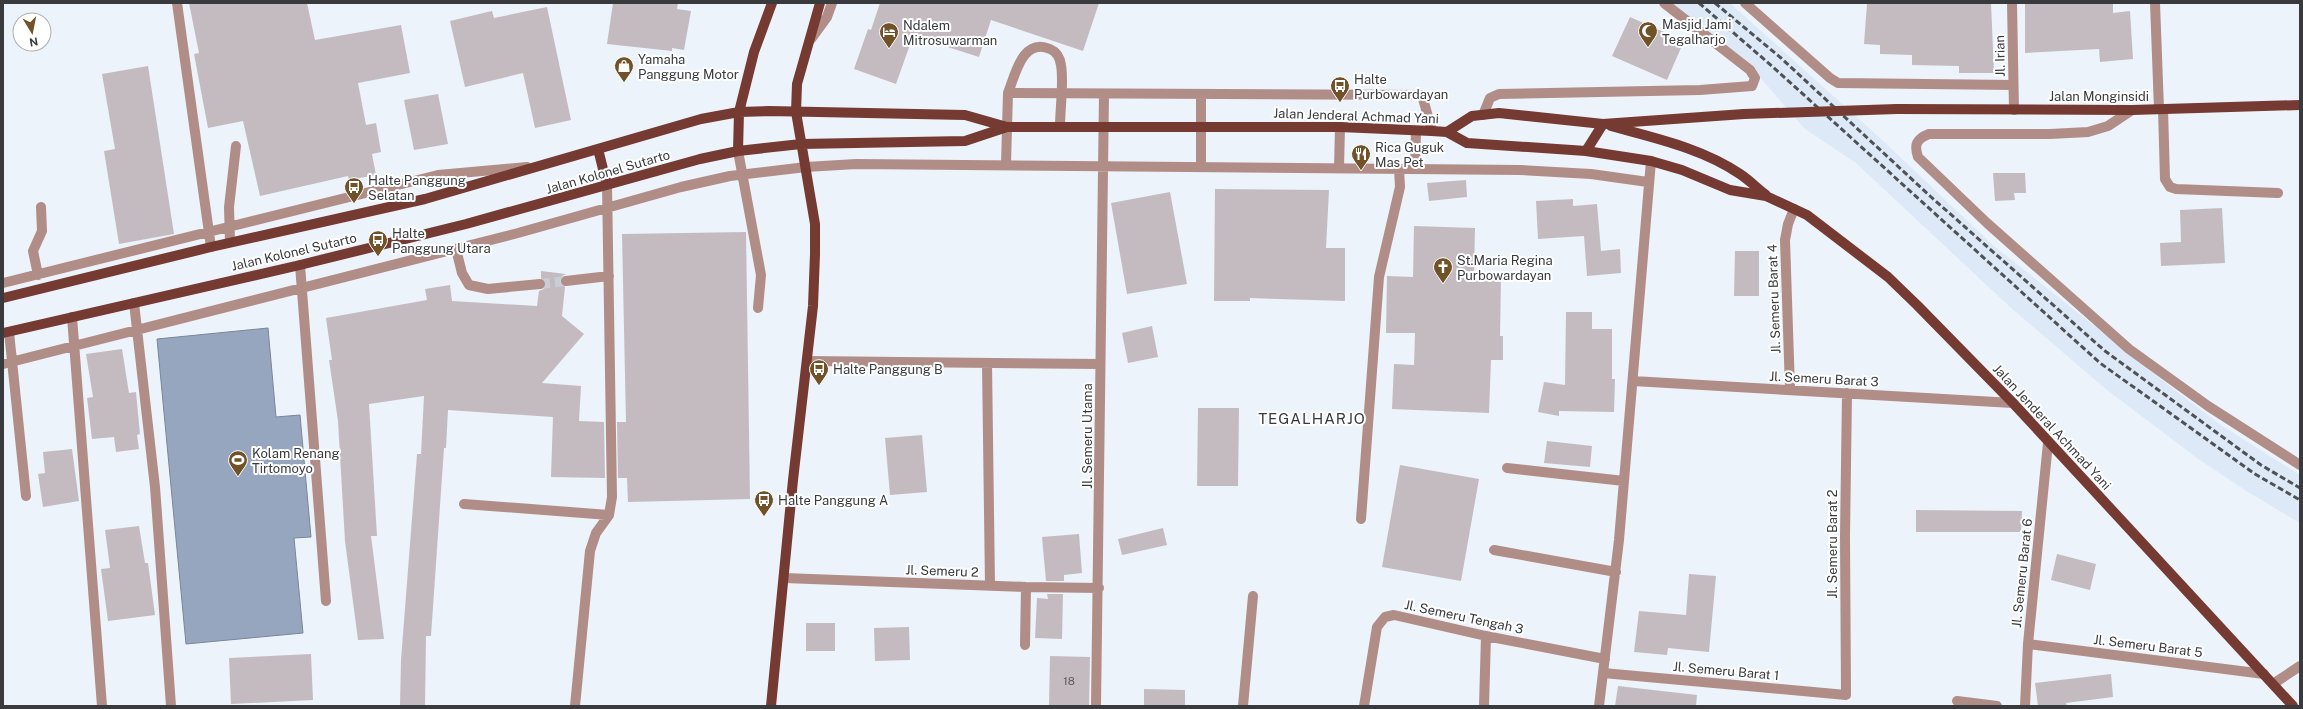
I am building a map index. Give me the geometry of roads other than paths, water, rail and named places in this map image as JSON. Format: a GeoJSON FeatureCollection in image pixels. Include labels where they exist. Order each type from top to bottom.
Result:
{"type":"FeatureCollection","features":[{"type":"Feature","properties":{"kind":"main road"},"geometry":{"type":"LineString","coordinates":[[738,151],[739,112],[754,52],[772,3]]}},
{"type":"Feature","properties":{"kind":"main road"},"geometry":{"type":"LineString","coordinates":[[771,706],[813,306],[815,224],[806,167],[800,144],[796,112],[797,84],[820,3]]}},
{"type":"Feature","properties":{"kind":"main road","name":"Jalan Monginsidi"},"geometry":{"type":"LineString","coordinates":[[1603,124],[1744,114],[1898,109],[2132,110],[2300,105]]}},
{"type":"Feature","properties":{"kind":"main road","name":"Jalan Kolonel Sutarto"},"geometry":{"type":"LineString","coordinates":[[3,298],[230,242],[425,199],[669,127],[739,112],[796,112]]}},
{"type":"Feature","properties":{"kind":"main road","name":"Jalan Jenderal Achmad Yani"},"geometry":{"type":"LineString","coordinates":[[796,112],[965,115],[1007,128]]}},
{"type":"Feature","properties":{"kind":"main road"},"geometry":{"type":"LineString","coordinates":[[1447,132],[1472,116],[1499,113],[1603,124],[1586,151]]}},
{"type":"Feature","properties":{"kind":"main road","name":"Jalan Jenderal Achmad Yani"},"geometry":{"type":"LineString","coordinates":[[1603,124],[1679,145],[1708,157],[1739,174],[1766,196],[1807,215],[1888,278],[2014,404],[2048,443],[2293,706]]}},
{"type":"Feature","properties":{"kind":"main road","name":"Jalan Jenderal Achmad Yani"},"geometry":{"type":"LineString","coordinates":[[800,144],[965,141],[1007,128],[1104,126],[1340,127],[1432,130],[1447,132],[1467,143],[1586,151],[1651,161],[1682,170],[1730,190],[1766,196]]}},
{"type":"Feature","properties":{"kind":"main road","name":"Jalan Kolonel Sutarto"},"geometry":{"type":"LineString","coordinates":[[6,332],[300,265],[466,224],[700,159],[738,151],[800,144]]}},
{"type":"Feature","properties":{"kind":"main road"},"geometry":{"type":"LineString","coordinates":[[598,148],[607,186]]}},
{"type":"Feature","properties":{"kind":"street"},"geometry":{"type":"LineString","coordinates":[[177,3],[211,247]]}},
{"type":"Feature","properties":{"kind":"street"},"geometry":{"type":"LineString","coordinates":[[809,41],[827,17],[832,3]]}},
{"type":"Feature","properties":{"kind":"street"},"geometry":{"type":"LineString","coordinates":[[1482,115],[1490,98],[1499,94],[1700,90],[1752,86],[1755,78],[1750,70],[1664,3]]}},
{"type":"Feature","properties":{"kind":"street"},"geometry":{"type":"LineString","coordinates":[[1745,3],[1830,78],[1838,83],[2013,84]]}},
{"type":"Feature","properties":{"kind":"street","name":"Jl. Irian"},"geometry":{"type":"LineString","coordinates":[[2012,3],[2014,110]]}},
{"type":"Feature","properties":{"kind":"street"},"geometry":{"type":"LineString","coordinates":[[2155,3],[2165,179],[2170,187],[2176,189],[2278,193]]}},
{"type":"Feature","properties":{"kind":"street"},"geometry":{"type":"LineString","coordinates":[[1006,164],[1008,93],[1025,53],[1031,48],[1040,47],[1050,49],[1058,55],[1062,66],[1060,127]]}},
{"type":"Feature","properties":{"kind":"street"},"geometry":{"type":"LineString","coordinates":[[1008,93],[1422,96],[1432,130]]}},
{"type":"Feature","properties":{"kind":"street","name":"Jl. Semeru Utama"},"geometry":{"type":"LineString","coordinates":[[1096,706],[1099,588],[1100,364],[1104,94]]}},
{"type":"Feature","properties":{"kind":"street"},"geometry":{"type":"LineString","coordinates":[[1201,94],[1201,167]]}},
{"type":"Feature","properties":{"kind":"street"},"geometry":{"type":"LineString","coordinates":[[2132,110],[2108,126],[2088,132],[2050,134],[1928,134],[1920,137],[1916,143],[1915,149],[1918,157],[1987,223],[2129,349],[2208,406],[2300,465]]}},
{"type":"Feature","properties":{"kind":"street"},"geometry":{"type":"LineString","coordinates":[[1339,168],[1340,127]]}},
{"type":"Feature","properties":{"kind":"street"},"geometry":{"type":"LineString","coordinates":[[1415,169],[1416,130]]}},
{"type":"Feature","properties":{"kind":"street"},"geometry":{"type":"LineString","coordinates":[[230,242],[229,207],[236,146]]}},
{"type":"Feature","properties":{"kind":"street"},"geometry":{"type":"LineString","coordinates":[[738,151],[761,275],[758,308]]}},
{"type":"Feature","properties":{"kind":"street"},"geometry":{"type":"LineString","coordinates":[[1599,706],[1616,572],[1633,381],[1648,182],[1651,161]]}},
{"type":"Feature","properties":{"kind":"street"},"geometry":{"type":"LineString","coordinates":[[8,363],[456,249],[681,187],[742,175],[806,167],[856,164],[1006,164],[1520,170],[1591,174],[1648,182]]}},
{"type":"Feature","properties":{"kind":"street"},"geometry":{"type":"LineString","coordinates":[[3,283],[110,257],[208,230],[438,175],[540,165]]}},
{"type":"Feature","properties":{"kind":"street"},"geometry":{"type":"LineString","coordinates":[[1361,519],[1379,278],[1400,187],[1399,169]]}},
{"type":"Feature","properties":{"kind":"street"},"geometry":{"type":"LineString","coordinates":[[575,706],[590,551],[596,533],[609,515],[612,476],[607,186]]}},
{"type":"Feature","properties":{"kind":"street"},"geometry":{"type":"LineString","coordinates":[[38,275],[33,251],[42,231],[42,206]]}},
{"type":"Feature","properties":{"kind":"street","name":"Jl. Semeru Barat 4"},"geometry":{"type":"LineString","coordinates":[[1790,390],[1785,240],[1794,209]]}},
{"type":"Feature","properties":{"kind":"street"},"geometry":{"type":"LineString","coordinates":[[456,249],[462,274],[469,285],[488,288],[540,284]]}},
{"type":"Feature","properties":{"kind":"street"},"geometry":{"type":"LineString","coordinates":[[110,257],[111,272]]}},
{"type":"Feature","properties":{"kind":"street"},"geometry":{"type":"LineString","coordinates":[[300,265],[326,601]]}},
{"type":"Feature","properties":{"kind":"street"},"geometry":{"type":"LineString","coordinates":[[566,281],[609,276]]}},
{"type":"Feature","properties":{"kind":"street"},"geometry":{"type":"LineString","coordinates":[[134,303],[155,487],[171,706]]}},
{"type":"Feature","properties":{"kind":"street"},"geometry":{"type":"LineString","coordinates":[[72,317],[102,706]]}},
{"type":"Feature","properties":{"kind":"street"},"geometry":{"type":"LineString","coordinates":[[6,332],[8,363],[26,496]]}},
{"type":"Feature","properties":{"kind":"street"},"geometry":{"type":"LineString","coordinates":[[807,361],[1100,364]]}},
{"type":"Feature","properties":{"kind":"street"},"geometry":{"type":"LineString","coordinates":[[987,363],[990,586]]}},
{"type":"Feature","properties":{"kind":"street","name":"Jl. Semeru Barat 3"},"geometry":{"type":"LineString","coordinates":[[1633,381],[2014,404]]}},
{"type":"Feature","properties":{"kind":"street","name":"Jl. Semeru Barat 2"},"geometry":{"type":"LineString","coordinates":[[1846,695],[1845,536],[1847,393]]}},
{"type":"Feature","properties":{"kind":"street","name":"Jl. Semeru Barat 6"},"geometry":{"type":"LineString","coordinates":[[2025,706],[2028,644],[2048,443]]}},
{"type":"Feature","properties":{"kind":"street"},"geometry":{"type":"LineString","coordinates":[[1507,468],[1624,481]]}},
{"type":"Feature","properties":{"kind":"street"},"geometry":{"type":"LineString","coordinates":[[464,504],[609,515]]}},
{"type":"Feature","properties":{"kind":"street"},"geometry":{"type":"LineString","coordinates":[[1494,550],[1616,572]]}},
{"type":"Feature","properties":{"kind":"street","name":"Jl. Semeru 2"},"geometry":{"type":"LineString","coordinates":[[784,578],[990,586],[1099,588]]}},
{"type":"Feature","properties":{"kind":"street"},"geometry":{"type":"LineString","coordinates":[[1026,587],[1026,645]]}},
{"type":"Feature","properties":{"kind":"street"},"geometry":{"type":"LineString","coordinates":[[1243,706],[1253,596]]}},
{"type":"Feature","properties":{"kind":"street","name":"Jl. Semeru Tengah 3"},"geometry":{"type":"LineString","coordinates":[[1364,706],[1377,627],[1386,617],[1394,615],[1486,636],[1605,659]]}},
{"type":"Feature","properties":{"kind":"street"},"geometry":{"type":"LineString","coordinates":[[1484,706],[1486,636]]}},
{"type":"Feature","properties":{"kind":"street","name":"Jl. Semeru Barat 5"},"geometry":{"type":"LineString","coordinates":[[2028,644],[2264,674]]}},
{"type":"Feature","properties":{"kind":"street"},"geometry":{"type":"LineString","coordinates":[[2273,684],[2300,666]]}},
{"type":"Feature","properties":{"kind":"street","name":"Jl. Semeru Barat 1"},"geometry":{"type":"LineString","coordinates":[[1603,673],[1846,695]]}},
{"type":"Feature","properties":{"kind":"street"},"geometry":{"type":"LineString","coordinates":[[1957,701],[1997,706]]}},
{"type":"Feature","properties":{"kind":"water","name":"Kolam Renang Tirtomoyo"},"geometry":{"type":"Polygon","coordinates":[[[268,328],[276,417],[300,415],[311,537],[294,538],[303,633],[186,644],[157,339],[268,328]]]}},
{"type":"Feature","properties":{"kind":"tunnel"},"geometry":{"type":"LineString","coordinates":[[540,284],[566,281]]}},
{"type":"Feature","properties":{"kind":"railway"},"geometry":{"type":"LineString","coordinates":[[1699,3],[1773,67],[2100,363],[2255,474],[2300,500]]}},
{"type":"Feature","properties":{"kind":"railway"},"geometry":{"type":"LineString","coordinates":[[1715,3],[1781,58],[1930,196],[2105,351],[2261,465],[2300,488]]}},
{"type":"Feature","properties":{"kind":"place","name":"Masjid Jami Tegalharjo"},"geometry":{"type":"Point","coordinates":[1648,48]}},
{"type":"Feature","properties":{"kind":"place","name":"Ndalem Mitrosuwarman"},"geometry":{"type":"Point","coordinates":[889,49]}},
{"type":"Feature","properties":{"kind":"place","name":"Yamaha Panggung Motor"},"geometry":{"type":"Point","coordinates":[624,83]}},
{"type":"Feature","properties":{"kind":"place","name":"Halte Purbowardayan"},"geometry":{"type":"Point","coordinates":[1340,103]}},
{"type":"Feature","properties":{"kind":"place","name":"Rica Guguk Mas Pet"},"geometry":{"type":"Point","coordinates":[1361,171]}},
{"type":"Feature","properties":{"kind":"place","name":"Halte Panggung Selatan"},"geometry":{"type":"Point","coordinates":[354,204]}},
{"type":"Feature","properties":{"kind":"place","name":"Halte Panggung Utara"},"geometry":{"type":"Point","coordinates":[378,257]}},
{"type":"Feature","properties":{"kind":"place","name":"St.Maria Regina Purbowardayan"},"geometry":{"type":"Point","coordinates":[1443,284]}},
{"type":"Feature","properties":{"kind":"place","name":"Halte Panggung B"},"geometry":{"type":"Point","coordinates":[819,386]}},
{"type":"Feature","properties":{"kind":"place","name":"Kolam Renang Tirtomoyo"},"geometry":{"type":"Point","coordinates":[238,477]}},
{"type":"Feature","properties":{"kind":"place","name":"Halte Panggung A"},"geometry":{"type":"Point","coordinates":[764,517]}},
{"type":"Feature","properties":{"kind":"district","name":"TEGALHARJO"},"geometry":{"type":"Point","coordinates":[1312,418]}}]}
